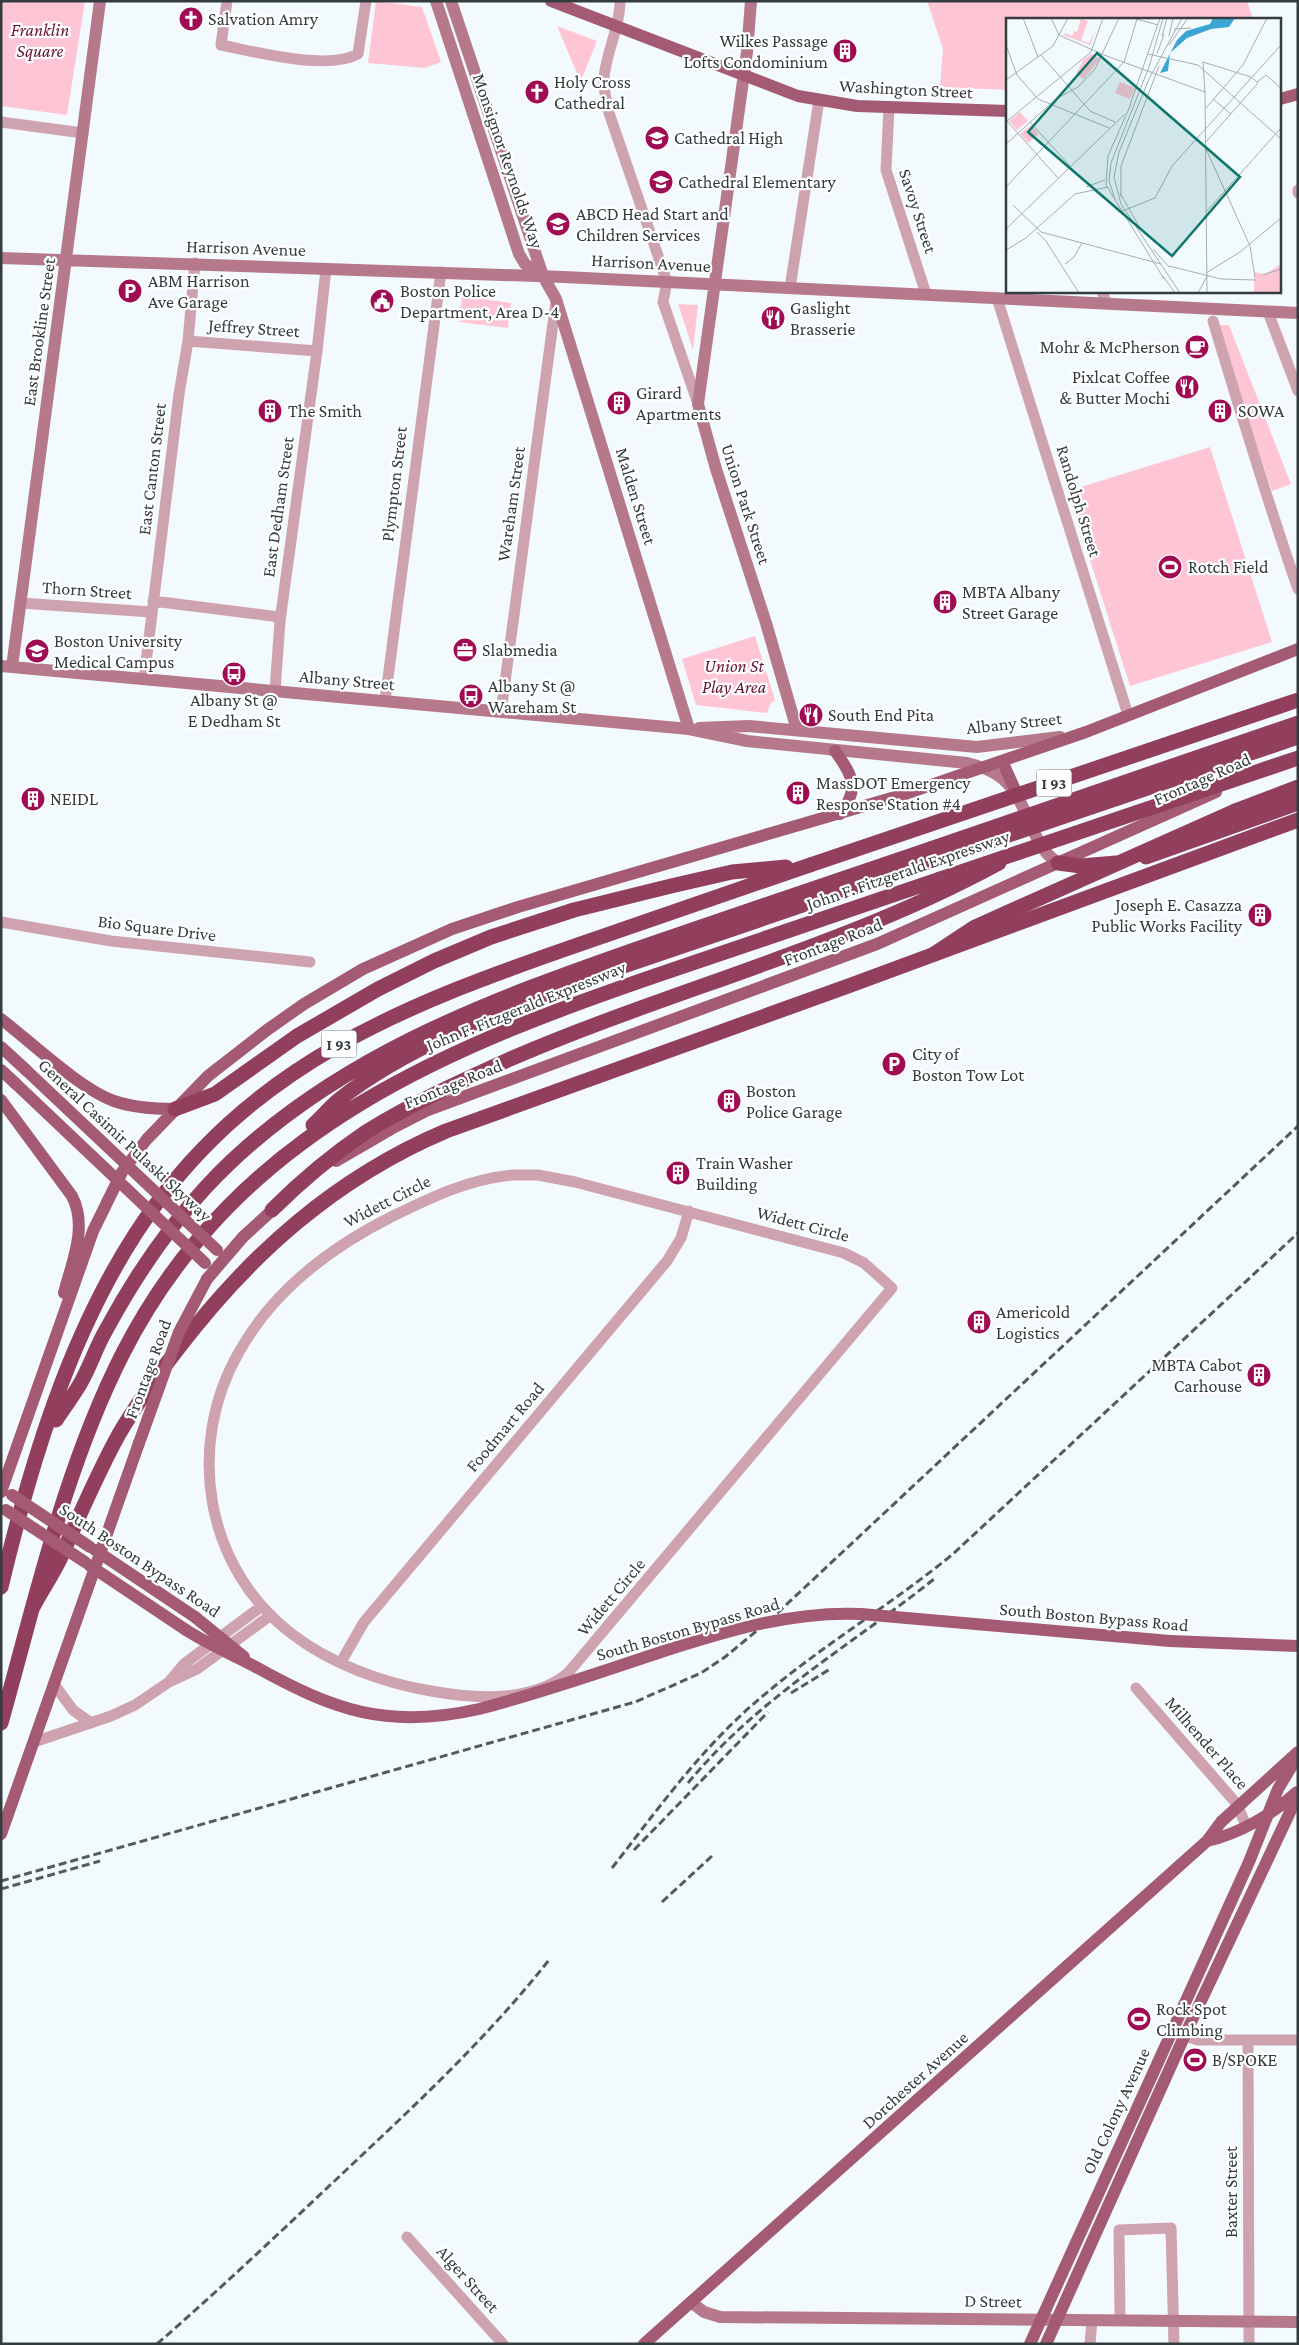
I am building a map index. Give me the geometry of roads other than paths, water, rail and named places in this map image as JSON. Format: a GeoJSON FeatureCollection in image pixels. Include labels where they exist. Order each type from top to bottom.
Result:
{"type":"FeatureCollection","features":[{"type":"Feature","properties":{"kind":"highway","name":"John F. Fitzgerald Expressway"},"geometry":{"type":"LineString","coordinates":[[44,1438],[88,1322],[112,1273],[137,1232],[168,1189],[200,1151],[229,1123],[268,1091],[311,1061],[352,1037],[443,993],[810,865],[1298,700]]}},
{"type":"Feature","properties":{"kind":"highway"},"geometry":{"type":"LineString","coordinates":[[277,1162],[348,1093],[410,1056],[474,1023],[568,985],[1298,723]]}},
{"type":"Feature","properties":{"kind":"highway"},"geometry":{"type":"LineString","coordinates":[[44,1438],[81,1383],[98,1345],[124,1298],[187,1209],[239,1154],[309,1098],[397,1045],[479,1007],[564,974],[1298,737]]}},
{"type":"Feature","properties":{"kind":"highway","name":"John F. Fitzgerald Expressway"},"geometry":{"type":"LineString","coordinates":[[33,1607],[82,1448],[105,1390],[154,1299],[193,1245],[232,1203],[277,1162],[360,1103],[413,1072],[470,1045],[593,997],[944,885],[1019,852],[1298,756]]}},
{"type":"Feature","properties":{"kind":"highway"},"geometry":{"type":"LineString","coordinates":[[934,954],[975,927],[1235,811],[1298,787]]}},
{"type":"Feature","properties":{"kind":"highway"},"geometry":{"type":"LineString","coordinates":[[1058,863],[1088,865],[1138,859],[1298,803]]}},
{"type":"Feature","properties":{"kind":"highway"},"geometry":{"type":"LineString","coordinates":[[1,1723],[33,1607],[60,1558],[91,1488],[130,1417],[188,1335],[249,1265],[305,1213],[372,1167],[446,1131],[1298,820]]}},
{"type":"Feature","properties":{"kind":"highway"},"geometry":{"type":"LineString","coordinates":[[175,1110],[214,1094],[286,1044],[372,992],[434,961],[491,937],[568,912],[732,872],[810,865]]}},
{"type":"Feature","properties":{"kind":"highway"},"geometry":{"type":"LineString","coordinates":[[272,1210],[312,1173],[365,1133],[414,1104],[568,1034],[855,931],[944,885]]}},
{"type":"Feature","properties":{"kind":"highway","name":"I 93"},"geometry":{"type":"LineString","coordinates":[[1,1587],[44,1438]]}},
{"type":"Feature","properties":{"kind":"main road","name":"East Brookline Street"},"geometry":{"type":"LineString","coordinates":[[6,667],[20,603],[100,1]]}},
{"type":"Feature","properties":{"kind":"main road","name":"Monsignor Reynolds Way"},"geometry":{"type":"LineString","coordinates":[[436,1],[519,254],[525,264],[543,276]]}},
{"type":"Feature","properties":{"kind":"main road","name":"Monsignor Reynolds Way"},"geometry":{"type":"LineString","coordinates":[[451,1],[543,276]]}},
{"type":"Feature","properties":{"kind":"main road","name":"Washington Street"},"geometry":{"type":"LineString","coordinates":[[550,1],[798,96],[857,106],[1006,111]]}},
{"type":"Feature","properties":{"kind":"main road"},"geometry":{"type":"LineString","coordinates":[[698,404],[743,75],[751,1]]}},
{"type":"Feature","properties":{"kind":"main road"},"geometry":{"type":"LineString","coordinates":[[1282,98],[1298,94]]}},
{"type":"Feature","properties":{"kind":"main road","name":"Harrison Avenue"},"geometry":{"type":"LineString","coordinates":[[1,258],[543,276],[997,298],[1104,297],[1298,313]]}},
{"type":"Feature","properties":{"kind":"main road","name":"Malden Street"},"geometry":{"type":"LineString","coordinates":[[543,276],[551,287],[556,300],[689,729]]}},
{"type":"Feature","properties":{"kind":"main road","name":"Union Park Street"},"geometry":{"type":"LineString","coordinates":[[698,404],[716,469],[766,622],[797,730]]}},
{"type":"Feature","properties":{"kind":"main road","name":"Albany Street"},"geometry":{"type":"LineString","coordinates":[[6,667],[689,729],[749,726],[977,747],[1034,742],[1086,732],[1298,649]]}},
{"type":"Feature","properties":{"kind":"main road","name":"Albany Street"},"geometry":{"type":"LineString","coordinates":[[689,729],[730,739],[959,762],[984,767],[1006,780],[1016,792],[1040,845],[1051,859],[1058,863]]}},
{"type":"Feature","properties":{"kind":"main road"},"geometry":{"type":"LineString","coordinates":[[5,1493],[88,1244],[109,1195],[134,1154],[175,1110],[219,1067],[289,1015],[363,969],[452,929],[518,907],[840,814],[1086,732]]}},
{"type":"Feature","properties":{"kind":"main road"},"geometry":{"type":"LineString","coordinates":[[835,751],[849,770],[853,782],[849,802],[840,814]]}},
{"type":"Feature","properties":{"kind":"main road","name":"Frontage Road"},"geometry":{"type":"LineString","coordinates":[[1,1834],[54,1684],[95,1550],[139,1443],[176,1338],[209,1271],[220,1254],[272,1210],[320,1172],[353,1151],[428,1110],[841,958],[914,928],[1298,756]]}},
{"type":"Feature","properties":{"kind":"main road"},"geometry":{"type":"LineString","coordinates":[[1002,761],[1016,792]]}},
{"type":"Feature","properties":{"kind":"main road"},"geometry":{"type":"LineString","coordinates":[[1,1019],[94,1092],[112,1101],[132,1106],[175,1110]]}},
{"type":"Feature","properties":{"kind":"main road","name":"General Casimir Pulaski Skyway"},"geometry":{"type":"LineString","coordinates":[[1,1047],[220,1254]]}},
{"type":"Feature","properties":{"kind":"main road","name":"General Casimir Pulaski Skyway"},"geometry":{"type":"LineString","coordinates":[[1,1070],[209,1271]]}},
{"type":"Feature","properties":{"kind":"main road"},"geometry":{"type":"LineString","coordinates":[[1,1100],[72,1196],[80,1214],[77,1239],[63,1297],[57,1338]]}},
{"type":"Feature","properties":{"kind":"main road","name":"South Boston Bypass Road"},"geometry":{"type":"LineString","coordinates":[[5,1493],[95,1550],[195,1618],[252,1666]]}},
{"type":"Feature","properties":{"kind":"main road","name":"South Boston Bypass Road"},"geometry":{"type":"LineString","coordinates":[[4,1509],[186,1630],[295,1689],[337,1706],[369,1714],[419,1718],[479,1709],[737,1629],[813,1614],[862,1614],[1170,1641],[1298,1646]]}},
{"type":"Feature","properties":{"kind":"main road","name":"Dorchester Avenue"},"geometry":{"type":"LineString","coordinates":[[651,2342],[691,2302],[1207,1841],[1218,1826],[1298,1752]]}},
{"type":"Feature","properties":{"kind":"main road","name":"Old Colony Avenue"},"geometry":{"type":"LineString","coordinates":[[1030,2344],[1039,2320],[1249,1862],[1280,1785],[1298,1758]]}},
{"type":"Feature","properties":{"kind":"main road","name":"Dorchester Avenue"},"geometry":{"type":"LineString","coordinates":[[1207,1841],[1226,1835],[1269,1813],[1298,1793]]}},
{"type":"Feature","properties":{"kind":"main road","name":"Old Colony Avenue"},"geometry":{"type":"LineString","coordinates":[[1046,2344],[1184,2037],[1298,1793]]}},
{"type":"Feature","properties":{"kind":"main road","name":"D Street"},"geometry":{"type":"LineString","coordinates":[[691,2302],[704,2312],[720,2317],[1298,2322]]}},
{"type":"Feature","properties":{"kind":"street"},"geometry":{"type":"LineString","coordinates":[[227,1],[221,46],[294,59],[346,61],[358,54],[366,1]]}},
{"type":"Feature","properties":{"kind":"street","name":"Union Park Street"},"geometry":{"type":"LineString","coordinates":[[620,1],[618,26],[604,77],[604,90],[609,113],[667,282],[663,302],[698,404]]}},
{"type":"Feature","properties":{"kind":"street"},"geometry":{"type":"LineString","coordinates":[[790,288],[819,100]]}},
{"type":"Feature","properties":{"kind":"street","name":"Savoy Street"},"geometry":{"type":"LineString","coordinates":[[889,107],[886,170],[926,294]]}},
{"type":"Feature","properties":{"kind":"street"},"geometry":{"type":"LineString","coordinates":[[1,122],[83,133]]}},
{"type":"Feature","properties":{"kind":"street","name":"East Canton Street"},"geometry":{"type":"LineString","coordinates":[[144,679],[179,394],[188,341],[196,264]]}},
{"type":"Feature","properties":{"kind":"street","name":"East Dedham Street"},"geometry":{"type":"LineString","coordinates":[[275,691],[280,617],[317,351],[326,269]]}},
{"type":"Feature","properties":{"kind":"street","name":"Plympton Street"},"geometry":{"type":"LineString","coordinates":[[385,701],[429,348],[441,272]]}},
{"type":"Feature","properties":{"kind":"street","name":"Randolph Street"},"geometry":{"type":"LineString","coordinates":[[997,298],[1128,716]]}},
{"type":"Feature","properties":{"kind":"street","name":"Wareham Street"},"geometry":{"type":"LineString","coordinates":[[501,712],[556,300]]}},
{"type":"Feature","properties":{"kind":"street"},"geometry":{"type":"LineString","coordinates":[[1268,312],[1298,391]]}},
{"type":"Feature","properties":{"kind":"street"},"geometry":{"type":"LineString","coordinates":[[1213,322],[1248,438],[1260,471],[1264,492],[1298,589]]}},
{"type":"Feature","properties":{"kind":"street","name":"Jeffrey Street"},"geometry":{"type":"LineString","coordinates":[[188,341],[317,351]]}},
{"type":"Feature","properties":{"kind":"street","name":"Thorn Street"},"geometry":{"type":"LineString","coordinates":[[20,603],[152,607],[280,617]]}},
{"type":"Feature","properties":{"kind":"street","name":"Bio Square Drive"},"geometry":{"type":"LineString","coordinates":[[1,922],[110,941],[310,962]]}},
{"type":"Feature","properties":{"kind":"street","name":"Widett Circle"},"geometry":{"type":"LineString","coordinates":[[501,1176],[549,1176],[689,1211],[850,1255],[892,1288],[592,1646],[561,1678],[537,1690],[513,1695],[458,1696],[394,1683],[341,1662],[301,1640],[262,1606],[234,1565],[216,1522],[208,1470],[210,1432],[226,1379],[241,1348],[271,1308],[306,1273],[353,1238],[412,1207],[453,1188],[501,1176]]}},
{"type":"Feature","properties":{"kind":"street","name":"Foodmart Road"},"geometry":{"type":"LineString","coordinates":[[341,1662],[364,1622],[672,1253],[681,1238],[689,1211]]}},
{"type":"Feature","properties":{"kind":"street"},"geometry":{"type":"LineString","coordinates":[[34,1742],[91,1723],[136,1705],[169,1682],[184,1664],[262,1606]]}},
{"type":"Feature","properties":{"kind":"street"},"geometry":{"type":"LineString","coordinates":[[169,1682],[182,1678],[197,1669],[271,1615]]}},
{"type":"Feature","properties":{"kind":"street"},"geometry":{"type":"LineString","coordinates":[[54,1684],[73,1710],[91,1723]]}},
{"type":"Feature","properties":{"kind":"street","name":"Milhender Place"},"geometry":{"type":"LineString","coordinates":[[1136,1688],[1239,1806],[1246,1825]]}},
{"type":"Feature","properties":{"kind":"street"},"geometry":{"type":"LineString","coordinates":[[1172,2031],[1195,2040],[1298,2040]]}},
{"type":"Feature","properties":{"kind":"street","name":"Baxter Street"},"geometry":{"type":"LineString","coordinates":[[1248,2040],[1249,2344]]}},
{"type":"Feature","properties":{"kind":"street"},"geometry":{"type":"LineString","coordinates":[[1120,2320],[1119,2230],[1172,2228],[1174,2344]]}},
{"type":"Feature","properties":{"kind":"street","name":"Alger Street"},"geometry":{"type":"LineString","coordinates":[[407,2237],[503,2344]]}},
{"type":"Feature","properties":{"kind":"street"},"geometry":{"type":"LineString","coordinates":[[1090,2344],[1092,2320]]}},
{"type":"Feature","properties":{"kind":"railway"},"geometry":{"type":"LineString","coordinates":[[1,1881],[635,1702],[701,1673],[725,1657],[771,1619],[1298,1126]]}},
{"type":"Feature","properties":{"kind":"railway"},"geometry":{"type":"LineString","coordinates":[[612,1868],[694,1764],[750,1707],[799,1667],[953,1554],[1298,1233]]}},
{"type":"Feature","properties":{"kind":"railway"},"geometry":{"type":"LineString","coordinates":[[688,1783],[715,1753],[774,1699],[934,1579]]}},
{"type":"Feature","properties":{"kind":"railway"},"geometry":{"type":"LineString","coordinates":[[791,1693],[830,1669]]}},
{"type":"Feature","properties":{"kind":"railway"},"geometry":{"type":"LineString","coordinates":[[634,1850],[768,1712]]}},
{"type":"Feature","properties":{"kind":"railway"},"geometry":{"type":"LineString","coordinates":[[662,1902],[712,1856]]}},
{"type":"Feature","properties":{"kind":"railway"},"geometry":{"type":"LineString","coordinates":[[1,1889],[100,1861]]}},
{"type":"Feature","properties":{"kind":"railway"},"geometry":{"type":"LineString","coordinates":[[157,2344],[260,2251],[434,2086],[505,2012],[549,1960]]}},
{"type":"Feature","properties":{"kind":"place","name":"Salvation Amry"},"geometry":{"type":"Point","coordinates":[191,19]}},
{"type":"Feature","properties":{"kind":"place","name":"Wilkes Passage Lofts Condominium"},"geometry":{"type":"Point","coordinates":[845,51]}},
{"type":"Feature","properties":{"kind":"place","name":"Holy Cross Cathedral"},"geometry":{"type":"Point","coordinates":[537,92]}},
{"type":"Feature","properties":{"kind":"place","name":"Cathedral High"},"geometry":{"type":"Point","coordinates":[657,138]}},
{"type":"Feature","properties":{"kind":"place","name":"Cathedral Elementary"},"geometry":{"type":"Point","coordinates":[661,182]}},
{"type":"Feature","properties":{"kind":"place","name":"ABCD Head Start and Children Services"},"geometry":{"type":"Point","coordinates":[558,224]}},
{"type":"Feature","properties":{"kind":"place","name":"ABM Harrison Ave Garage"},"geometry":{"type":"Point","coordinates":[130,291]}},
{"type":"Feature","properties":{"kind":"place","name":"Boston Police Department, Area D-4"},"geometry":{"type":"Point","coordinates":[382,301]}},
{"type":"Feature","properties":{"kind":"place","name":"Gaslight Brasserie"},"geometry":{"type":"Point","coordinates":[773,318]}},
{"type":"Feature","properties":{"kind":"place","name":"Mohr & McPherson"},"geometry":{"type":"Point","coordinates":[1197,347]}},
{"type":"Feature","properties":{"kind":"place","name":"Pixlcat Coffee & Butter Mochi"},"geometry":{"type":"Point","coordinates":[1187,387]}},
{"type":"Feature","properties":{"kind":"place","name":"Girard Apartments"},"geometry":{"type":"Point","coordinates":[619,403]}},
{"type":"Feature","properties":{"kind":"place","name":"The Smith"},"geometry":{"type":"Point","coordinates":[270,411]}},
{"type":"Feature","properties":{"kind":"place","name":"SOWA"},"geometry":{"type":"Point","coordinates":[1220,411]}},
{"type":"Feature","properties":{"kind":"place","name":"Rotch Field"},"geometry":{"type":"Point","coordinates":[1170,567]}},
{"type":"Feature","properties":{"kind":"place","name":"MBTA Albany Street Garage"},"geometry":{"type":"Point","coordinates":[945,602]}},
{"type":"Feature","properties":{"kind":"place","name":"Slabmedia"},"geometry":{"type":"Point","coordinates":[465,650]}},
{"type":"Feature","properties":{"kind":"place","name":"Boston University Medical Campus"},"geometry":{"type":"Point","coordinates":[37,651]}},
{"type":"Feature","properties":{"kind":"place","name":"Albany St @ E Dedham St"},"geometry":{"type":"Point","coordinates":[234,674]}},
{"type":"Feature","properties":{"kind":"place","name":"Albany St @ Wareham St"},"geometry":{"type":"Point","coordinates":[471,696]}},
{"type":"Feature","properties":{"kind":"place","name":"South End Pita"},"geometry":{"type":"Point","coordinates":[811,715]}},
{"type":"Feature","properties":{"kind":"place","name":"MassDOT Emergency Response Station #4"},"geometry":{"type":"Point","coordinates":[798,793]}},
{"type":"Feature","properties":{"kind":"place","name":"NEIDL"},"geometry":{"type":"Point","coordinates":[33,799]}},
{"type":"Feature","properties":{"kind":"place","name":"Joseph E. Casazza Public Works Facility"},"geometry":{"type":"Point","coordinates":[1260,915]}},
{"type":"Feature","properties":{"kind":"place","name":"City of Boston Tow Lot"},"geometry":{"type":"Point","coordinates":[894,1064]}},
{"type":"Feature","properties":{"kind":"place","name":"Boston Police Garage"},"geometry":{"type":"Point","coordinates":[729,1101]}},
{"type":"Feature","properties":{"kind":"place","name":"Train Washer Building"},"geometry":{"type":"Point","coordinates":[678,1173]}},
{"type":"Feature","properties":{"kind":"place","name":"Americold Logistics"},"geometry":{"type":"Point","coordinates":[979,1322]}},
{"type":"Feature","properties":{"kind":"place","name":"MBTA Cabot Carhouse"},"geometry":{"type":"Point","coordinates":[1259,1375]}},
{"type":"Feature","properties":{"kind":"place","name":"Rock Spot Climbing"},"geometry":{"type":"Point","coordinates":[1139,2019]}},
{"type":"Feature","properties":{"kind":"place","name":"B/SPOKE"},"geometry":{"type":"Point","coordinates":[1195,2060]}},
{"type":"Feature","properties":{"kind":"park label","name":"Franklin Square"},"geometry":{"type":"Point","coordinates":[40,40]}},
{"type":"Feature","properties":{"kind":"park label","name":"Union St Play Area"},"geometry":{"type":"Point","coordinates":[734,676]}}]}
